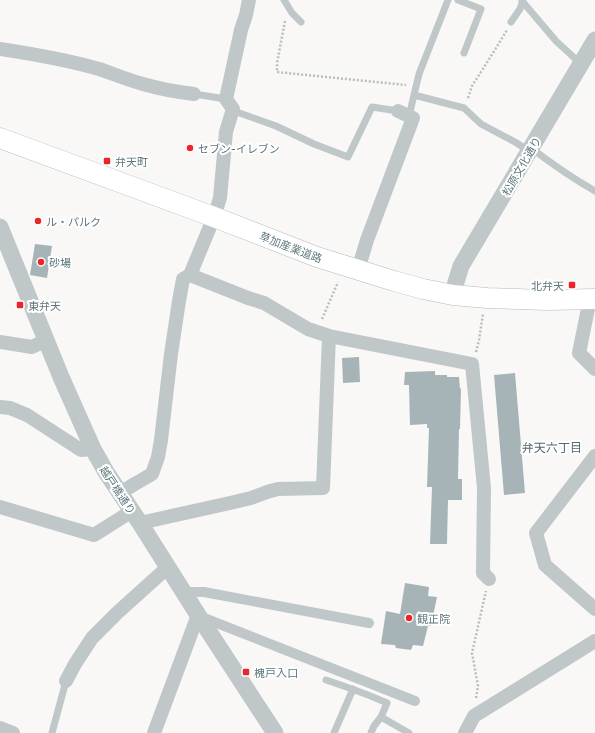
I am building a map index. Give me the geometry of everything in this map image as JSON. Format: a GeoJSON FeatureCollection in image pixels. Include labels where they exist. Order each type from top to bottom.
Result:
{"type":"FeatureCollection","features":[{"type":"Feature","properties":{"kind":"main road","name":"草加産業道路"},"geometry":{"type":"LineString","coordinates":[[0,138],[214,216],[317,257],[394,281],[453,295],[547,300],[593,299]]}},
{"type":"Feature","properties":{"kind":"street"},"geometry":{"type":"LineString","coordinates":[[120,493],[152,474],[158,457],[170,362],[179,301],[184,279],[190,275],[220,198],[229,104],[241,30],[249,0]]}},
{"type":"Feature","properties":{"kind":"street","name":"松原文化通り"},"geometry":{"type":"LineString","coordinates":[[453,295],[462,266],[595,40]]}},
{"type":"Feature","properties":{"kind":"street"},"geometry":{"type":"LineString","coordinates":[[0,50],[43,56],[79,64],[143,84],[194,94]]}},
{"type":"Feature","properties":{"kind":"street"},"geometry":{"type":"LineString","coordinates":[[358,270],[367,240],[413,118],[403,113]]}},
{"type":"Feature","properties":{"kind":"street","name":"越戸橋通り"},"geometry":{"type":"LineString","coordinates":[[0,227],[46,340],[93,449],[274,733]]}},
{"type":"Feature","properties":{"kind":"street"},"geometry":{"type":"LineString","coordinates":[[190,275],[242,296],[264,302],[308,329],[323,334],[472,364],[484,488],[483,573],[489,579]]}},
{"type":"Feature","properties":{"kind":"street"},"geometry":{"type":"LineString","coordinates":[[593,299],[579,353],[595,368]]}},
{"type":"Feature","properties":{"kind":"street"},"geometry":{"type":"LineString","coordinates":[[0,507],[94,535],[136,517],[230,503],[278,489],[323,488],[323,334]]}},
{"type":"Feature","properties":{"kind":"street"},"geometry":{"type":"LineString","coordinates":[[0,342],[32,347],[46,340]]}},
{"type":"Feature","properties":{"kind":"street"},"geometry":{"type":"LineString","coordinates":[[0,407],[10,408],[27,415],[81,450],[93,449]]}},
{"type":"Feature","properties":{"kind":"street"},"geometry":{"type":"LineString","coordinates":[[595,456],[536,533],[545,564],[595,609]]}},
{"type":"Feature","properties":{"kind":"street"},"geometry":{"type":"LineString","coordinates":[[66,681],[92,638],[117,613],[168,567]]}},
{"type":"Feature","properties":{"kind":"street"},"geometry":{"type":"LineString","coordinates":[[184,592],[204,592],[369,623]]}},
{"type":"Feature","properties":{"kind":"street"},"geometry":{"type":"LineString","coordinates":[[154,733],[198,615],[415,701]]}},
{"type":"Feature","properties":{"kind":"street"},"geometry":{"type":"LineString","coordinates":[[465,733],[474,716],[595,641]]}},
{"type":"Feature","properties":{"kind":"street"},"geometry":{"type":"LineString","coordinates":[[0,728],[13,733]]}},
{"type":"Feature","properties":{"kind":"lane"},"geometry":{"type":"LineString","coordinates":[[194,94],[229,104],[234,110],[276,126],[348,158],[372,107],[403,113],[414,95],[419,74],[448,0]]}},
{"type":"Feature","properties":{"kind":"lane"},"geometry":{"type":"LineString","coordinates":[[458,0],[481,9],[464,53]]}},
{"type":"Feature","properties":{"kind":"lane"},"geometry":{"type":"LineString","coordinates":[[511,22],[520,9],[523,1],[556,41],[581,64]]}},
{"type":"Feature","properties":{"kind":"lane"},"geometry":{"type":"LineString","coordinates":[[286,3],[292,14],[301,22]]}},
{"type":"Feature","properties":{"kind":"lane"},"geometry":{"type":"LineString","coordinates":[[414,95],[464,108],[481,124],[530,150],[580,183],[595,191]]}},
{"type":"Feature","properties":{"kind":"lane"},"geometry":{"type":"LineString","coordinates":[[326,680],[372,696],[387,703],[381,717],[371,733]]}},
{"type":"Feature","properties":{"kind":"lane"},"geometry":{"type":"LineString","coordinates":[[52,733],[66,681]]}},
{"type":"Feature","properties":{"kind":"lane"},"geometry":{"type":"LineString","coordinates":[[334,733],[353,689]]}},
{"type":"Feature","properties":{"kind":"lane"},"geometry":{"type":"LineString","coordinates":[[381,717],[409,733]]}},
{"type":"Feature","properties":{"kind":"path"},"geometry":{"type":"LineString","coordinates":[[286,3],[277,72],[416,87]]}},
{"type":"Feature","properties":{"kind":"path"},"geometry":{"type":"LineString","coordinates":[[464,108],[472,86],[511,22]]}},
{"type":"Feature","properties":{"kind":"path"},"geometry":{"type":"LineString","coordinates":[[323,334],[338,281]]}},
{"type":"Feature","properties":{"kind":"path"},"geometry":{"type":"LineString","coordinates":[[472,364],[479,340],[484,311]]}},
{"type":"Feature","properties":{"kind":"path"},"geometry":{"type":"LineString","coordinates":[[474,716],[478,686],[472,653],[489,579]]}},
{"type":"Feature","properties":{"kind":"building"},"geometry":{"type":"Polygon","coordinates":[[[35,244],[52,246],[47,278],[30,275],[35,244]]]}},
{"type":"Feature","properties":{"kind":"building"},"geometry":{"type":"Polygon","coordinates":[[[359,357],[360,382],[343,383],[342,358],[359,357]]]}},
{"type":"Feature","properties":{"kind":"building"},"geometry":{"type":"Polygon","coordinates":[[[435,371],[435,375],[459,377],[460,389],[461,388],[458,479],[462,479],[462,500],[448,500],[447,544],[430,544],[432,487],[427,487],[429,428],[427,428],[427,424],[410,425],[409,385],[404,385],[405,372],[435,371]]]}},
{"type":"Feature","properties":{"kind":"building"},"geometry":{"type":"Polygon","coordinates":[[[515,373],[525,493],[504,495],[494,375],[515,373]]]}},
{"type":"Feature","properties":{"kind":"building","name":"観正院"},"geometry":{"type":"Polygon","coordinates":[[[405,583],[429,587],[428,596],[437,597],[431,626],[428,626],[423,646],[413,645],[411,650],[396,648],[395,645],[381,644],[386,611],[400,614],[405,583]]]}},
{"type":"Feature","properties":{"kind":"place","name":"セブン-イレブン"},"geometry":{"type":"Point","coordinates":[190,148]}},
{"type":"Feature","properties":{"kind":"place","name":"弁天町"},"geometry":{"type":"Point","coordinates":[107,161]}},
{"type":"Feature","properties":{"kind":"place","name":"ル・パルク"},"geometry":{"type":"Point","coordinates":[38,221]}},
{"type":"Feature","properties":{"kind":"place","name":"砂場"},"geometry":{"type":"Point","coordinates":[41,262]}},
{"type":"Feature","properties":{"kind":"place","name":"北弁天"},"geometry":{"type":"Point","coordinates":[572,285]}},
{"type":"Feature","properties":{"kind":"place","name":"東弁天"},"geometry":{"type":"Point","coordinates":[20,305]}},
{"type":"Feature","properties":{"kind":"place","name":"観正院"},"geometry":{"type":"Point","coordinates":[409,618]}},
{"type":"Feature","properties":{"kind":"place","name":"槐戸入口"},"geometry":{"type":"Point","coordinates":[246,672]}},
{"type":"Feature","properties":{"kind":"district","name":"弁天六丁目"},"geometry":{"type":"Point","coordinates":[552,447]}}]}
